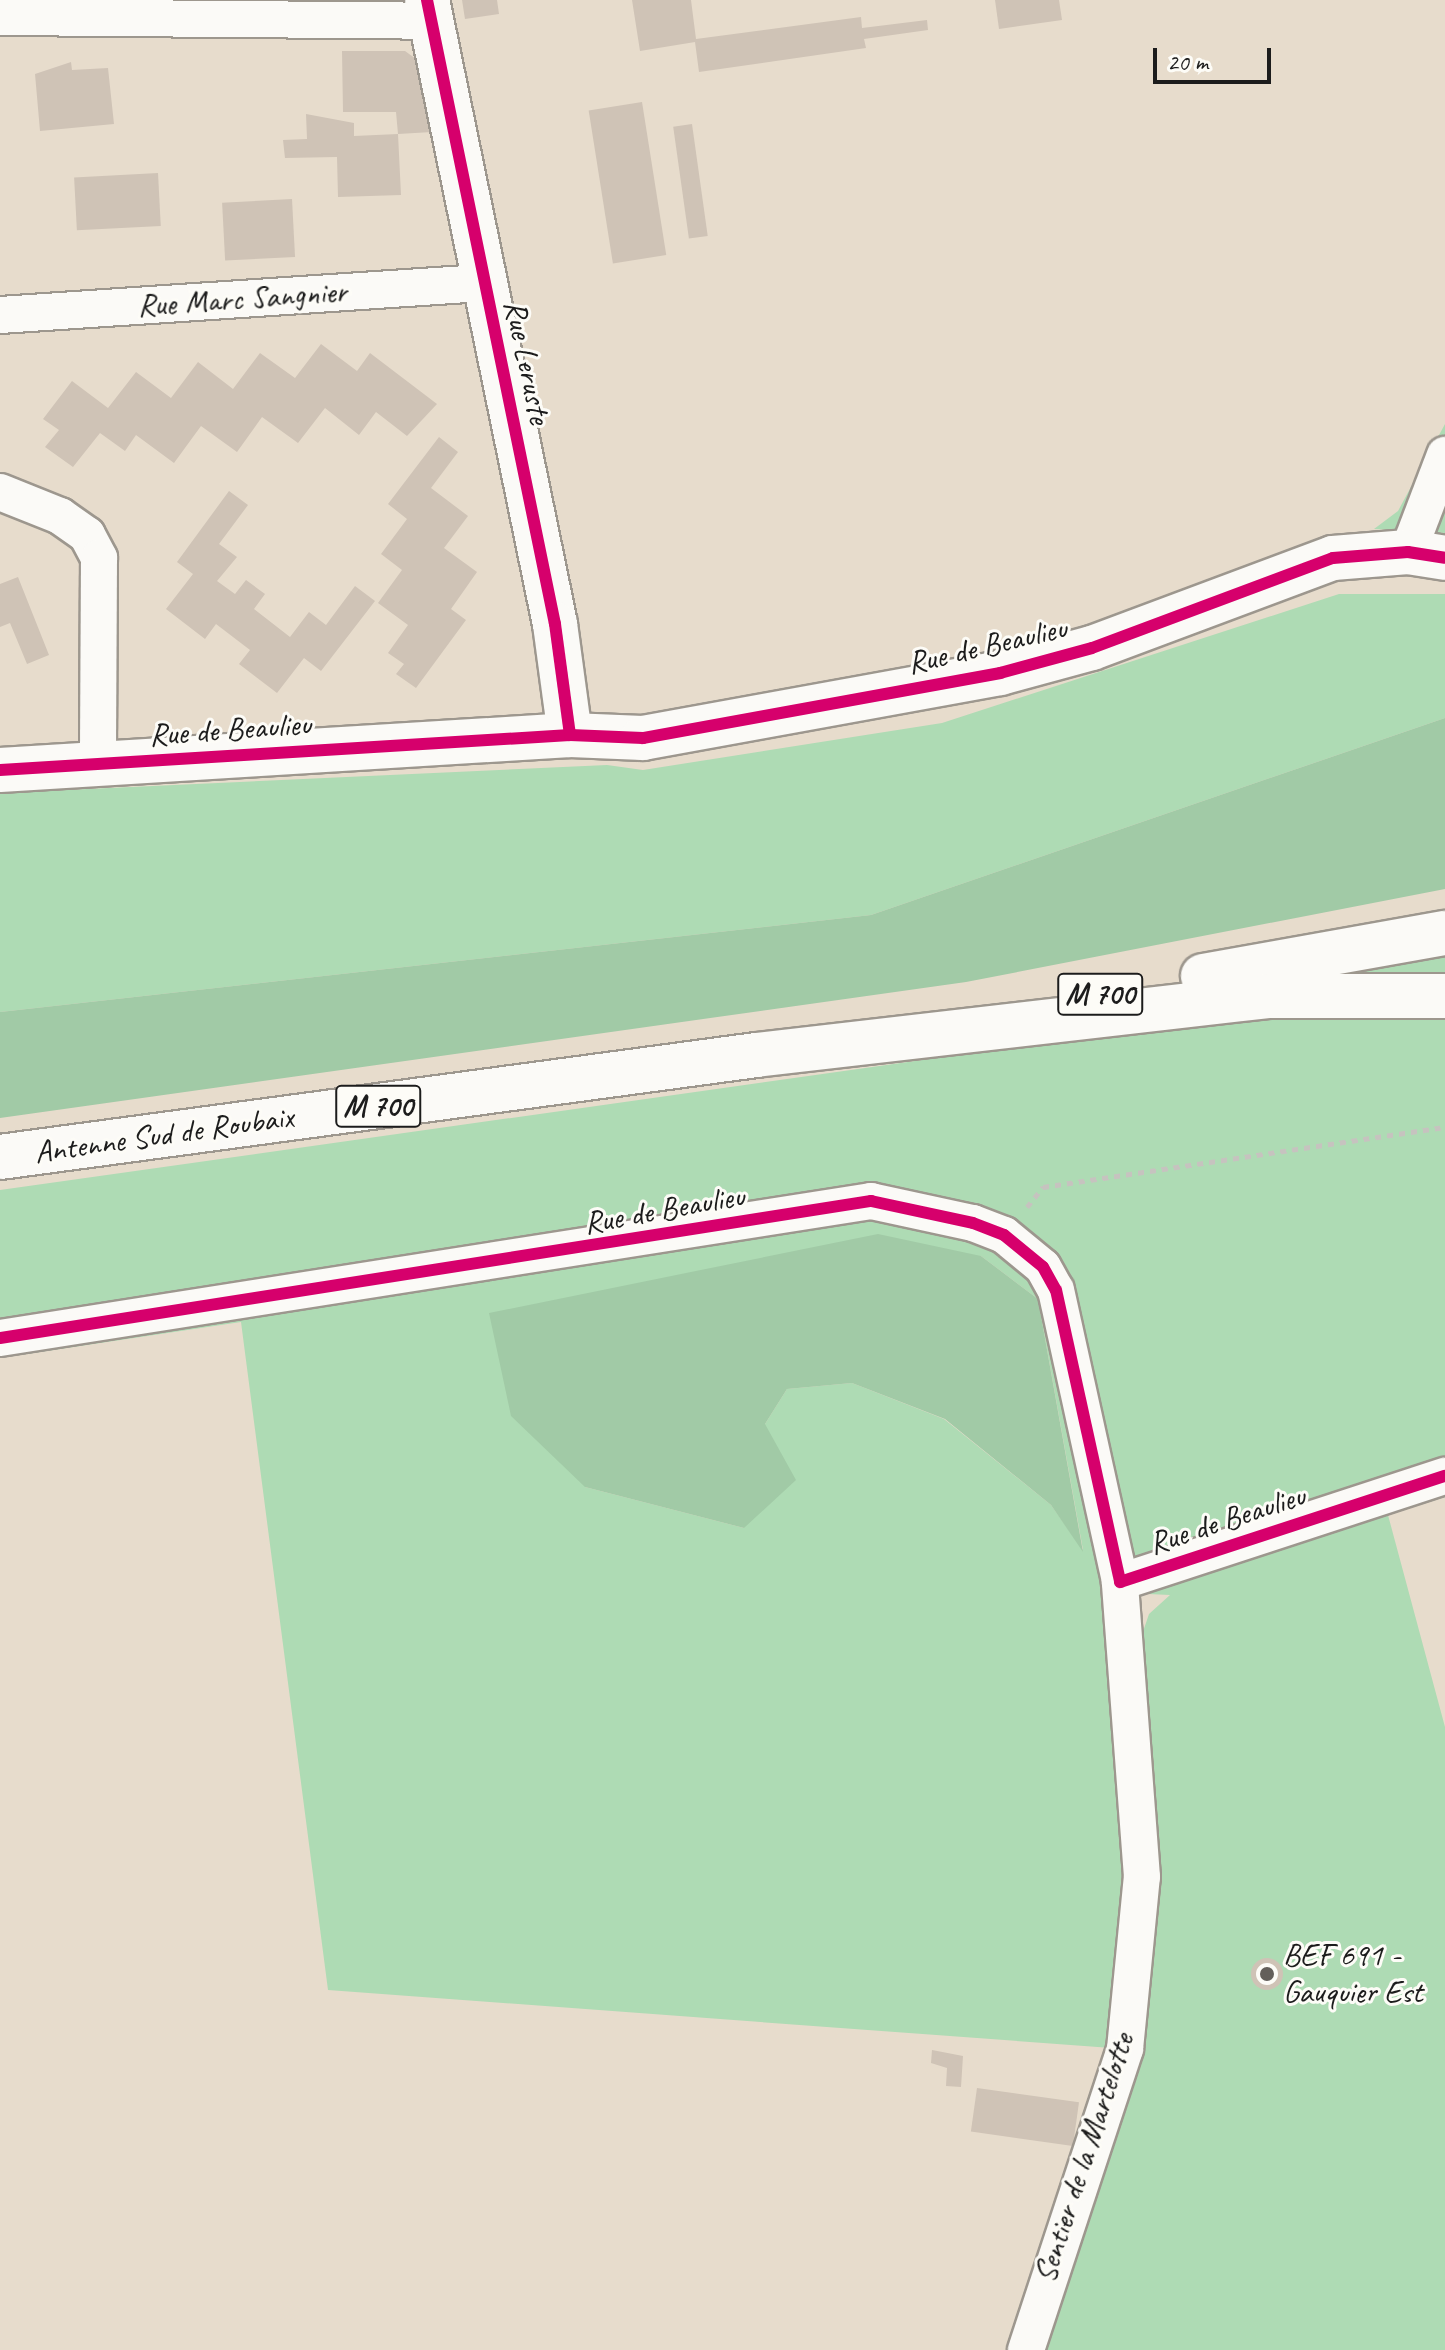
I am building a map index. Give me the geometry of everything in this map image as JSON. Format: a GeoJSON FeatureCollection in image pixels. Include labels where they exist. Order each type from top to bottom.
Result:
{"type":"FeatureCollection","features":[{"type":"Feature","properties":{"kind":"main road","name":"Rue Leruste"},"geometry":{"type":"LineString","coordinates":[[429,10],[555,624],[570,735]]}},
{"type":"Feature","properties":{"kind":"main road","name":"Rue de Beaulieu"},"geometry":{"type":"LineString","coordinates":[[0,770],[570,735],[643,738],[1000,673],[1092,648],[1290,569],[1427,555]]}},
{"type":"Feature","properties":{"kind":"main road","name":"M 700"},"geometry":{"type":"LineString","coordinates":[[756,1055],[1445,933]]}},
{"type":"Feature","properties":{"kind":"main road","name":"M 700"},"geometry":{"type":"LineString","coordinates":[[756,1055],[1268,996],[1445,996]]}},
{"type":"Feature","properties":{"kind":"main road","name":"Antenne Sud de Roubaix"},"geometry":{"type":"LineString","coordinates":[[0,1157],[756,1055]]}},
{"type":"Feature","properties":{"kind":"street"},"geometry":{"type":"LineString","coordinates":[[0,17],[116,9],[429,10]]}},
{"type":"Feature","properties":{"kind":"street","name":"Rue Marc Sangnier"},"geometry":{"type":"LineString","coordinates":[[0,315],[484,283]]}},
{"type":"Feature","properties":{"kind":"street","name":"Rue de Beaulieu"},"geometry":{"type":"LineString","coordinates":[[1427,555],[1445,455]]}},
{"type":"Feature","properties":{"kind":"street"},"geometry":{"type":"LineString","coordinates":[[0,492],[60,516],[87,535],[99,558],[98,765]]}},
{"type":"Feature","properties":{"kind":"street","name":"Rue de Beaulieu"},"geometry":{"type":"LineString","coordinates":[[0,1338],[670,1238],[841,1201],[937,1213],[1004,1235],[1028,1251],[1056,1290],[1120,1582],[1445,1476]]}},
{"type":"Feature","properties":{"kind":"street","name":"Sentier de la Martelotte"},"geometry":{"type":"LineString","coordinates":[[1026,2350],[1125,2049],[1142,1877],[1120,1582]]}},
{"type":"Feature","properties":{"kind":"path"},"geometry":{"type":"LineString","coordinates":[[1004,1235],[1043,1187],[1445,1127]]}},
{"type":"Feature","properties":{"kind":"green space"},"geometry":{"type":"Polygon","coordinates":[[[1445,424],[1445,533],[1374,529],[1398,511],[1445,424]]]}},
{"type":"Feature","properties":{"kind":"green space"},"geometry":{"type":"Polygon","coordinates":[[[1339,594],[1445,594],[1445,718],[871,915],[0,1012],[0,793],[607,765],[643,770],[942,723],[1339,594]]]}},
{"type":"Feature","properties":{"kind":"green space"},"geometry":{"type":"Polygon","coordinates":[[[1445,718],[1445,889],[966,982],[0,1118],[0,1012],[871,915],[1445,718]]]}},
{"type":"Feature","properties":{"kind":"green space"},"geometry":{"type":"Polygon","coordinates":[[[1445,950],[1445,984],[1336,978],[1337,971],[1445,950]]]}},
{"type":"Feature","properties":{"kind":"green space"},"geometry":{"type":"Polygon","coordinates":[[[1291,1008],[1445,1011],[1445,1497],[1388,1515],[1445,1727],[1445,2350],[1041,2350],[1125,2049],[328,1990],[241,1322],[0,1358],[0,1190],[1291,1008]],[[981,1256],[585,1487],[744,1528],[765,1424],[787,1389],[852,1383],[944,1419],[1051,1505],[1083,1550],[1038,1299],[981,1256]],[[1104,1592],[1128,1676],[1149,1614],[1170,1595],[1104,1592]]]}},
{"type":"Feature","properties":{"kind":"green space"},"geometry":{"type":"Polygon","coordinates":[[[878,1234],[981,1256],[1038,1299],[1083,1552],[1051,1505],[945,1419],[852,1383],[787,1389],[765,1424],[796,1480],[744,1528],[585,1487],[511,1416],[489,1313],[878,1234]]]}},
{"type":"Feature","properties":{"kind":"building"},"geometry":{"type":"Polygon","coordinates":[[[462,0],[497,0],[499,14],[465,19],[462,0]]]}},
{"type":"Feature","properties":{"kind":"building"},"geometry":{"type":"Polygon","coordinates":[[[632,0],[691,0],[696,39],[861,17],[862,28],[927,20],[928,30],[864,39],[866,48],[699,72],[695,42],[640,51],[632,0]]]}},
{"type":"Feature","properties":{"kind":"building"},"geometry":{"type":"Polygon","coordinates":[[[995,0],[1059,0],[1062,20],[999,29],[995,0]]]}},
{"type":"Feature","properties":{"kind":"building"},"geometry":{"type":"Polygon","coordinates":[[[342,51],[405,51],[416,59],[432,132],[398,134],[396,112],[343,112],[342,51]]]}},
{"type":"Feature","properties":{"kind":"building"},"geometry":{"type":"Polygon","coordinates":[[[71,62],[72,70],[108,68],[114,124],[40,131],[35,74],[71,62]]]}},
{"type":"Feature","properties":{"kind":"building"},"geometry":{"type":"Polygon","coordinates":[[[642,102],[666,255],[613,264],[589,110],[642,102]]]}},
{"type":"Feature","properties":{"kind":"building"},"geometry":{"type":"Polygon","coordinates":[[[306,114],[354,123],[354,136],[398,134],[401,195],[338,197],[337,157],[285,158],[283,140],[307,139],[306,114]]]}},
{"type":"Feature","properties":{"kind":"building"},"geometry":{"type":"Polygon","coordinates":[[[692,124],[708,236],[689,239],[673,127],[692,124]]]}},
{"type":"Feature","properties":{"kind":"building"},"geometry":{"type":"Polygon","coordinates":[[[158,173],[161,226],[77,230],[74,177],[158,173]]]}},
{"type":"Feature","properties":{"kind":"building"},"geometry":{"type":"Polygon","coordinates":[[[292,199],[295,257],[225,261],[222,203],[292,199]]]}},
{"type":"Feature","properties":{"kind":"building"},"geometry":{"type":"Polygon","coordinates":[[[321,344],[357,371],[370,353],[437,404],[407,436],[376,412],[359,435],[325,408],[298,443],[262,417],[237,452],[201,426],[174,463],[136,435],[125,451],[100,433],[73,467],[45,447],[59,430],[43,419],[72,381],[108,408],[136,372],[171,398],[198,362],[233,389],[260,353],[295,378],[321,344]]]}},
{"type":"Feature","properties":{"kind":"building"},"geometry":{"type":"Polygon","coordinates":[[[439,437],[458,452],[431,488],[468,516],[444,548],[477,572],[451,609],[466,620],[416,688],[396,674],[404,664],[388,653],[408,625],[378,603],[402,570],[381,554],[407,519],[388,504],[439,437]]]}},
{"type":"Feature","properties":{"kind":"building"},"geometry":{"type":"Polygon","coordinates":[[[229,491],[248,505],[219,544],[237,557],[217,581],[235,594],[246,580],[265,594],[254,609],[290,637],[309,612],[326,625],[355,586],[375,601],[321,671],[304,658],[277,693],[239,664],[250,650],[216,624],[205,639],[166,609],[193,574],[177,562],[229,491]]]}},
{"type":"Feature","properties":{"kind":"building"},"geometry":{"type":"Polygon","coordinates":[[[18,577],[49,655],[27,664],[10,623],[0,627],[0,584],[18,577]]]}},
{"type":"Feature","properties":{"kind":"building","name":"BEF 691 - Gauquier Est"},"geometry":{"type":"Polygon","coordinates":[[[1267,1958],[1278,1963],[1283,1974],[1278,1985],[1267,1990],[1256,1985],[1251,1974],[1256,1963],[1267,1958]]]}},
{"type":"Feature","properties":{"kind":"building"},"geometry":{"type":"Polygon","coordinates":[[[932,2050],[963,2056],[961,2087],[946,2086],[947,2068],[931,2063],[932,2050]]]}},
{"type":"Feature","properties":{"kind":"building"},"geometry":{"type":"Polygon","coordinates":[[[977,2088],[1079,2102],[1073,2146],[971,2132],[977,2088]]]}},
{"type":"Feature","properties":{"kind":"cycle path"},"geometry":{"type":"LineString","coordinates":[[427,0],[555,624],[570,735]]}},
{"type":"Feature","properties":{"kind":"cycle path"},"geometry":{"type":"LineString","coordinates":[[0,770],[570,735],[643,738],[1000,673],[1092,648],[1333,558],[1408,552],[1445,558]]}},
{"type":"Feature","properties":{"kind":"cycle path"},"geometry":{"type":"LineString","coordinates":[[0,1338],[871,1201],[973,1223],[1004,1235],[1043,1267],[1056,1290],[1120,1582],[1445,1476]]}},
{"type":"Feature","properties":{"kind":"place","name":"BEF 691 - Gauquier Est"},"geometry":{"type":"Point","coordinates":[1267,1974]}}]}
